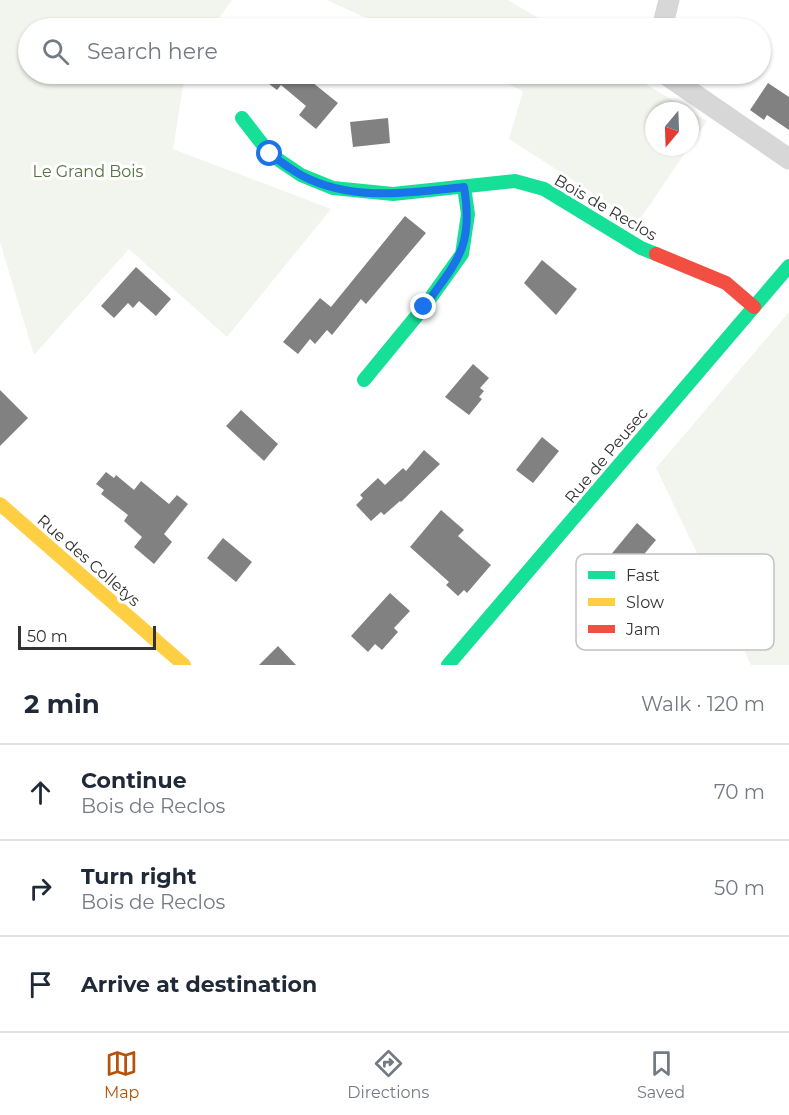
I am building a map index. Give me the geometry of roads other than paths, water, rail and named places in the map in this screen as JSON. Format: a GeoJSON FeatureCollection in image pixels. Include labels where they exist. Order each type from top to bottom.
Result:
{"type":"FeatureCollection","features":[{"type":"Feature","properties":{"kind":"street"},"geometry":{"type":"LineString","coordinates":[[664,18],[669,0]]}},
{"type":"Feature","properties":{"kind":"street"},"geometry":{"type":"LineString","coordinates":[[680,84],[789,159]]}},
{"type":"Feature","properties":{"kind":"street","name":"Bois de Reclos"},"geometry":{"type":"LineString","coordinates":[[242,118],[270,154],[301,175],[333,188],[393,194],[515,181],[544,189],[641,248],[726,283],[754,307]]}},
{"type":"Feature","properties":{"kind":"street"},"geometry":{"type":"LineString","coordinates":[[364,380],[424,307],[462,254],[468,214],[464,187]]}},
{"type":"Feature","properties":{"kind":"street","name":"Rue de Peusec"},"geometry":{"type":"LineString","coordinates":[[448,665],[789,266]]}},
{"type":"Feature","properties":{"kind":"street","name":"Rue des Colletys"},"geometry":{"type":"LineString","coordinates":[[0,504],[184,665]]}},
{"type":"Feature","properties":{"kind":"park label","name":"Le Grand Bois"},"geometry":{"type":"Point","coordinates":[88,171]}}]}
